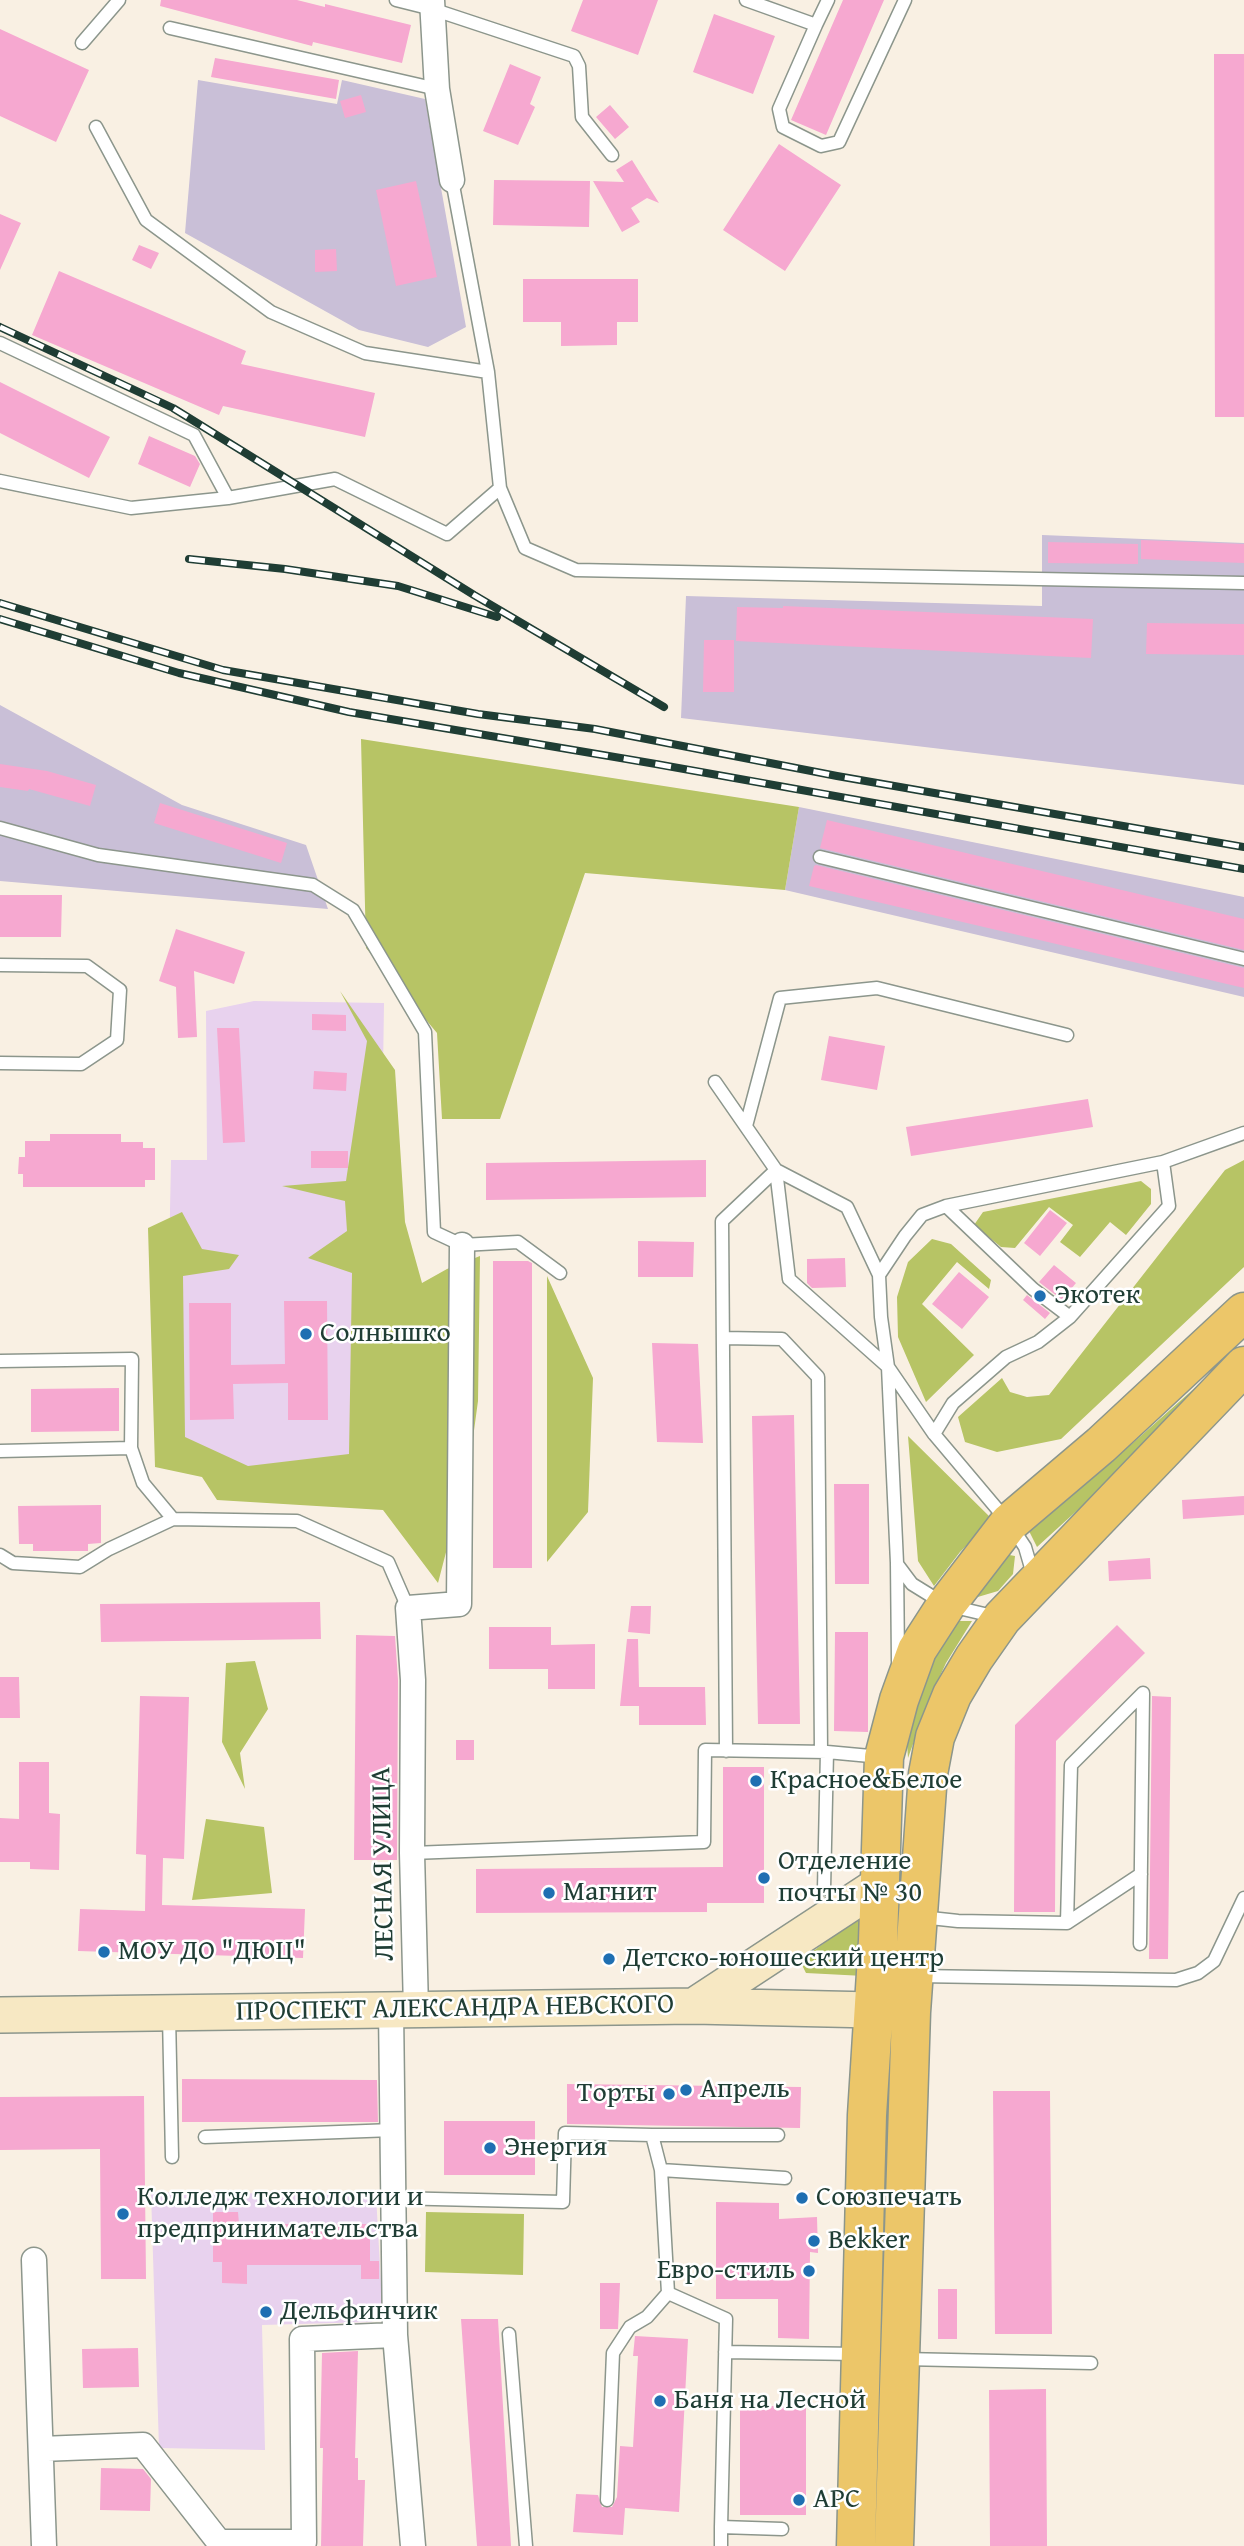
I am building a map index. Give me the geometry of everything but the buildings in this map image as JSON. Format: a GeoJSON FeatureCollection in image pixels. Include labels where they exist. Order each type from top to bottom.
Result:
{"type":"FeatureCollection","features":[{"type":"Feature","properties":{"kind":"main road"},"geometry":{"type":"LineString","coordinates":[[894,2546],[900,2359],[899,1999],[880,1884],[884,1757],[899,1700],[917,1650],[946,1605],[1009,1523],[1101,1444],[1244,1312]]}},
{"type":"Feature","properties":{"kind":"main road"},"geometry":{"type":"LineString","coordinates":[[856,2546],[867,2115],[899,1999],[917,1917],[928,1774],[935,1737],[952,1695],[1002,1618],[1244,1366]]}},
{"type":"Feature","properties":{"kind":"main road"},"geometry":{"type":"LineString","coordinates":[[694,2006],[880,1884]]}},
{"type":"Feature","properties":{"kind":"main road","name":"ПРОСПЕКТ АЛЕКСАНДРА НЕВСКОГО"},"geometry":{"type":"LineString","coordinates":[[0,2015],[694,2006],[899,1999]]}},
{"type":"Feature","properties":{"kind":"street"},"geometry":{"type":"LineString","coordinates":[[432,5],[438,89],[452,180]]}},
{"type":"Feature","properties":{"kind":"street"},"geometry":{"type":"LineString","coordinates":[[408,1608],[458,1604],[462,1245]]}},
{"type":"Feature","properties":{"kind":"street","name":"ЛЕСНАЯ УЛИЦА"},"geometry":{"type":"LineString","coordinates":[[408,1608],[413,1680],[412,1853],[404,2009],[393,2130],[392,2198],[395,2335],[413,2546]]}},
{"type":"Feature","properties":{"kind":"street"},"geometry":{"type":"LineString","coordinates":[[34,2260],[44,2546]]}},
{"type":"Feature","properties":{"kind":"street"},"geometry":{"type":"LineString","coordinates":[[41,2449],[143,2445],[219,2544],[304,2542],[302,2339],[395,2335]]}},
{"type":"Feature","properties":{"kind":"lane"},"geometry":{"type":"LineString","coordinates":[[82,43],[120,0]]}},
{"type":"Feature","properties":{"kind":"lane"},"geometry":{"type":"LineString","coordinates":[[396,0],[432,5],[574,56],[579,66],[582,117],[612,155]]}},
{"type":"Feature","properties":{"kind":"lane"},"geometry":{"type":"LineString","coordinates":[[746,0],[816,25]]}},
{"type":"Feature","properties":{"kind":"lane"},"geometry":{"type":"LineString","coordinates":[[828,0],[779,109],[783,127],[821,146],[839,142],[905,0]]}},
{"type":"Feature","properties":{"kind":"lane"},"geometry":{"type":"LineString","coordinates":[[170,28],[438,89]]}},
{"type":"Feature","properties":{"kind":"lane"},"geometry":{"type":"LineString","coordinates":[[96,127],[146,220],[271,312],[365,352],[488,372]]}},
{"type":"Feature","properties":{"kind":"lane"},"geometry":{"type":"LineString","coordinates":[[452,180],[488,372],[500,488],[526,548],[576,570],[1244,583]]}},
{"type":"Feature","properties":{"kind":"lane"},"geometry":{"type":"LineString","coordinates":[[0,343],[194,435],[228,498]]}},
{"type":"Feature","properties":{"kind":"lane"},"geometry":{"type":"LineString","coordinates":[[0,481],[131,508],[228,498],[335,479],[447,534],[500,488]]}},
{"type":"Feature","properties":{"kind":"lane"},"geometry":{"type":"LineString","coordinates":[[0,828],[97,855],[313,885],[353,910],[425,1032],[434,1231],[462,1245],[518,1242],[560,1273]]}},
{"type":"Feature","properties":{"kind":"lane"},"geometry":{"type":"LineString","coordinates":[[820,857],[1244,959]]}},
{"type":"Feature","properties":{"kind":"lane"},"geometry":{"type":"LineString","coordinates":[[0,965],[87,965],[120,990],[117,1040],[81,1064],[0,1063]]}},
{"type":"Feature","properties":{"kind":"lane"},"geometry":{"type":"LineString","coordinates":[[746,1126],[780,998],[877,988],[1068,1035]]}},
{"type":"Feature","properties":{"kind":"lane"},"geometry":{"type":"LineString","coordinates":[[715,1082],[776,1170],[789,1279],[888,1367],[934,1434],[1009,1523],[1025,1547],[1035,1582]]}},
{"type":"Feature","properties":{"kind":"lane"},"geometry":{"type":"LineString","coordinates":[[879,1275],[922,1215],[946,1206],[1163,1162],[1244,1133]]}},
{"type":"Feature","properties":{"kind":"lane"},"geometry":{"type":"LineString","coordinates":[[934,1434],[961,1395],[1006,1357],[1038,1342],[1070,1317],[1169,1206],[1163,1162]]}},
{"type":"Feature","properties":{"kind":"lane"},"geometry":{"type":"LineString","coordinates":[[776,1170],[847,1207],[879,1275],[888,1367],[897,1563],[899,1700]]}},
{"type":"Feature","properties":{"kind":"lane"},"geometry":{"type":"LineString","coordinates":[[726,1751],[722,1221],[776,1170]]}},
{"type":"Feature","properties":{"kind":"lane"},"geometry":{"type":"LineString","coordinates":[[946,1206],[1033,1289],[1070,1317]]}},
{"type":"Feature","properties":{"kind":"lane"},"geometry":{"type":"LineString","coordinates":[[723,1338],[782,1339],[818,1377],[824,1889]]}},
{"type":"Feature","properties":{"kind":"lane"},"geometry":{"type":"LineString","coordinates":[[0,1361],[132,1359],[131,1448],[143,1483],[173,1519]]}},
{"type":"Feature","properties":{"kind":"lane"},"geometry":{"type":"LineString","coordinates":[[0,1451],[131,1448]]}},
{"type":"Feature","properties":{"kind":"lane"},"geometry":{"type":"LineString","coordinates":[[0,1555],[13,1563],[80,1567],[109,1549],[173,1519],[297,1521],[388,1562],[408,1608]]}},
{"type":"Feature","properties":{"kind":"lane"},"geometry":{"type":"LineString","coordinates":[[897,1563],[912,1584],[946,1605],[1002,1618]]}},
{"type":"Feature","properties":{"kind":"lane"},"geometry":{"type":"LineString","coordinates":[[1067,1923],[1071,1765],[1143,1693],[1140,1944]]}},
{"type":"Feature","properties":{"kind":"lane"},"geometry":{"type":"LineString","coordinates":[[412,1853],[704,1842],[705,1750],[824,1752],[884,1757]]}},
{"type":"Feature","properties":{"kind":"lane"},"geometry":{"type":"LineString","coordinates":[[917,1917],[958,1921],[1067,1923],[1141,1874]]}},
{"type":"Feature","properties":{"kind":"lane"},"geometry":{"type":"LineString","coordinates":[[899,1999],[1176,1980],[1198,1973],[1214,1961],[1244,1898]]}},
{"type":"Feature","properties":{"kind":"lane"},"geometry":{"type":"LineString","coordinates":[[169,2012],[172,2157]]}},
{"type":"Feature","properties":{"kind":"lane"},"geometry":{"type":"LineString","coordinates":[[205,2137],[393,2130]]}},
{"type":"Feature","properties":{"kind":"lane"},"geometry":{"type":"LineString","coordinates":[[392,2198],[563,2202],[565,2133],[778,2135]]}},
{"type":"Feature","properties":{"kind":"lane"},"geometry":{"type":"LineString","coordinates":[[607,2500],[613,2353],[630,2327],[647,2317],[668,2293],[661,2169],[652,2135]]}},
{"type":"Feature","properties":{"kind":"lane"},"geometry":{"type":"LineString","coordinates":[[661,2169],[785,2178]]}},
{"type":"Feature","properties":{"kind":"lane"},"geometry":{"type":"LineString","coordinates":[[668,2293],[726,2319],[721,2546]]}},
{"type":"Feature","properties":{"kind":"lane"},"geometry":{"type":"LineString","coordinates":[[509,2334],[526,2546]]}},
{"type":"Feature","properties":{"kind":"lane"},"geometry":{"type":"LineString","coordinates":[[725,2352],[861,2354]]}},
{"type":"Feature","properties":{"kind":"lane"},"geometry":{"type":"LineString","coordinates":[[900,2359],[1091,2364]]}},
{"type":"Feature","properties":{"kind":"lane"},"geometry":{"type":"LineString","coordinates":[[721,2527],[782,2529]]}},
{"type":"Feature","properties":{"kind":"shaded area"},"geometry":{"type":"Polygon","coordinates":[[[198,80],[337,104],[342,80],[425,99],[466,327],[428,347],[359,330],[185,233],[198,80]]]}},
{"type":"Feature","properties":{"kind":"shaded area"},"geometry":{"type":"Polygon","coordinates":[[[1042,535],[1244,543],[1244,785],[681,718],[686,596],[1042,606],[1042,535]]]}},
{"type":"Feature","properties":{"kind":"shaded area"},"geometry":{"type":"Polygon","coordinates":[[[0,705],[182,805],[306,845],[328,909],[0,881],[0,705]]]}},
{"type":"Feature","properties":{"kind":"shaded area"},"geometry":{"type":"Polygon","coordinates":[[[799,807],[1244,897],[1244,997],[785,890],[799,807]]]}},
{"type":"Feature","properties":{"kind":"shaded area"},"geometry":{"type":"Polygon","coordinates":[[[254,1001],[384,1003],[377,1482],[165,1463],[171,1160],[207,1160],[206,1011],[254,1001]]]}},
{"type":"Feature","properties":{"kind":"shaded area","name":"Дельфинчик"},"geometry":{"type":"Polygon","coordinates":[[[151,2192],[376,2195],[382,2302],[372,2322],[262,2325],[265,2450],[159,2448],[151,2192]]]}},
{"type":"Feature","properties":{"kind":"green space"},"geometry":{"type":"Polygon","coordinates":[[[361,739],[799,807],[785,890],[585,873],[500,1119],[442,1119],[437,1033],[366,948],[361,739]]]}},
{"type":"Feature","properties":{"kind":"green space"},"geometry":{"type":"Polygon","coordinates":[[[340,991],[395,1070],[405,1222],[422,1283],[447,1269],[480,1256],[478,1401],[470,1460],[438,1583],[383,1510],[217,1500],[202,1477],[155,1467],[148,1228],[182,1212],[202,1249],[239,1255],[229,1269],[183,1276],[185,1437],[248,1466],[349,1454],[352,1273],[308,1258],[347,1231],[345,1201],[282,1186],[346,1181],[367,1041],[340,991]]]}},
{"type":"Feature","properties":{"kind":"green space"},"geometry":{"type":"Polygon","coordinates":[[[1244,1160],[1244,1267],[1061,1439],[997,1452],[965,1442],[958,1417],[1002,1378],[1010,1392],[1027,1397],[1049,1395],[1225,1170],[1244,1160]]]}},
{"type":"Feature","properties":{"kind":"green space"},"geometry":{"type":"Polygon","coordinates":[[[1141,1181],[1151,1189],[1151,1204],[1126,1235],[1110,1222],[1080,1257],[1060,1242],[1073,1225],[1049,1207],[1015,1248],[1001,1247],[974,1225],[983,1212],[1141,1181]]]}},
{"type":"Feature","properties":{"kind":"green space"},"geometry":{"type":"Polygon","coordinates":[[[932,1239],[951,1244],[991,1280],[989,1289],[957,1262],[922,1304],[974,1355],[926,1402],[898,1337],[897,1297],[908,1262],[932,1239]]]}},
{"type":"Feature","properties":{"kind":"green space"},"geometry":{"type":"Polygon","coordinates":[[[547,1276],[593,1378],[588,1512],[547,1562],[547,1276]]]}},
{"type":"Feature","properties":{"kind":"green space"},"geometry":{"type":"Polygon","coordinates":[[[1234,1353],[1137,1456],[1037,1547],[1029,1531],[1234,1353]]]}},
{"type":"Feature","properties":{"kind":"green space"},"geometry":{"type":"Polygon","coordinates":[[[908,1436],[992,1519],[960,1552],[934,1586],[918,1561],[908,1436]]]}},
{"type":"Feature","properties":{"kind":"green space"},"geometry":{"type":"Polygon","coordinates":[[[1004,1554],[1015,1556],[1013,1574],[998,1591],[971,1599],[1004,1554]]]}},
{"type":"Feature","properties":{"kind":"green space"},"geometry":{"type":"Polygon","coordinates":[[[955,1621],[972,1621],[946,1663],[928,1702],[908,1758],[907,1743],[917,1702],[931,1663],[955,1621]]]}},
{"type":"Feature","properties":{"kind":"green space"},"geometry":{"type":"Polygon","coordinates":[[[255,1661],[268,1709],[240,1753],[245,1789],[222,1742],[226,1663],[255,1661]]]}},
{"type":"Feature","properties":{"kind":"green space"},"geometry":{"type":"Polygon","coordinates":[[[206,1819],[264,1827],[272,1893],[192,1900],[206,1819]]]}},
{"type":"Feature","properties":{"kind":"green space"},"geometry":{"type":"Polygon","coordinates":[[[860,1916],[864,1976],[806,1973],[800,1961],[860,1916]]]}},
{"type":"Feature","properties":{"kind":"green space"},"geometry":{"type":"Polygon","coordinates":[[[426,2212],[524,2214],[523,2275],[425,2272],[426,2212]]]}},
{"type":"Feature","properties":{"kind":"railway"},"geometry":{"type":"LineString","coordinates":[[0,327],[173,408],[474,595],[664,707]]}},
{"type":"Feature","properties":{"kind":"railway"},"geometry":{"type":"LineString","coordinates":[[189,559],[285,569],[398,586],[497,617]]}},
{"type":"Feature","properties":{"kind":"railway"},"geometry":{"type":"LineString","coordinates":[[0,603],[223,670],[478,714],[595,729],[837,776],[1244,847]]}},
{"type":"Feature","properties":{"kind":"railway"},"geometry":{"type":"LineString","coordinates":[[0,619],[179,673],[349,712],[1244,869]]}},
{"type":"Feature","properties":{"kind":"place","name":"Экотек"},"geometry":{"type":"Point","coordinates":[1040,1296]}},
{"type":"Feature","properties":{"kind":"place","name":"Солнышко"},"geometry":{"type":"Point","coordinates":[306,1334]}},
{"type":"Feature","properties":{"kind":"place","name":"Красное&Белое"},"geometry":{"type":"Point","coordinates":[756,1781]}},
{"type":"Feature","properties":{"kind":"place","name":"Отделение почты № 30"},"geometry":{"type":"Point","coordinates":[764,1878]}},
{"type":"Feature","properties":{"kind":"place","name":"Магнит"},"geometry":{"type":"Point","coordinates":[549,1893]}},
{"type":"Feature","properties":{"kind":"place","name":"МОУ ДО \"ДЮЦ\""},"geometry":{"type":"Point","coordinates":[104,1952]}},
{"type":"Feature","properties":{"kind":"place","name":"Детско-юношеский центр"},"geometry":{"type":"Point","coordinates":[609,1959]}},
{"type":"Feature","properties":{"kind":"place","name":"Апрель"},"geometry":{"type":"Point","coordinates":[686,2090]}},
{"type":"Feature","properties":{"kind":"place","name":"Торты"},"geometry":{"type":"Point","coordinates":[669,2094]}},
{"type":"Feature","properties":{"kind":"place","name":"Энергия"},"geometry":{"type":"Point","coordinates":[490,2148]}},
{"type":"Feature","properties":{"kind":"place","name":"Союзпечать"},"geometry":{"type":"Point","coordinates":[802,2198]}},
{"type":"Feature","properties":{"kind":"place","name":"Колледж технологии и предпринимательства"},"geometry":{"type":"Point","coordinates":[123,2214]}},
{"type":"Feature","properties":{"kind":"place","name":"Bekker"},"geometry":{"type":"Point","coordinates":[814,2241]}},
{"type":"Feature","properties":{"kind":"place","name":"Евро-стиль"},"geometry":{"type":"Point","coordinates":[809,2271]}},
{"type":"Feature","properties":{"kind":"place","name":"Дельфинчик"},"geometry":{"type":"Point","coordinates":[266,2312]}},
{"type":"Feature","properties":{"kind":"place","name":"Баня на Лесной"},"geometry":{"type":"Point","coordinates":[660,2401]}},
{"type":"Feature","properties":{"kind":"place","name":"АРС"},"geometry":{"type":"Point","coordinates":[799,2500]}}]}
